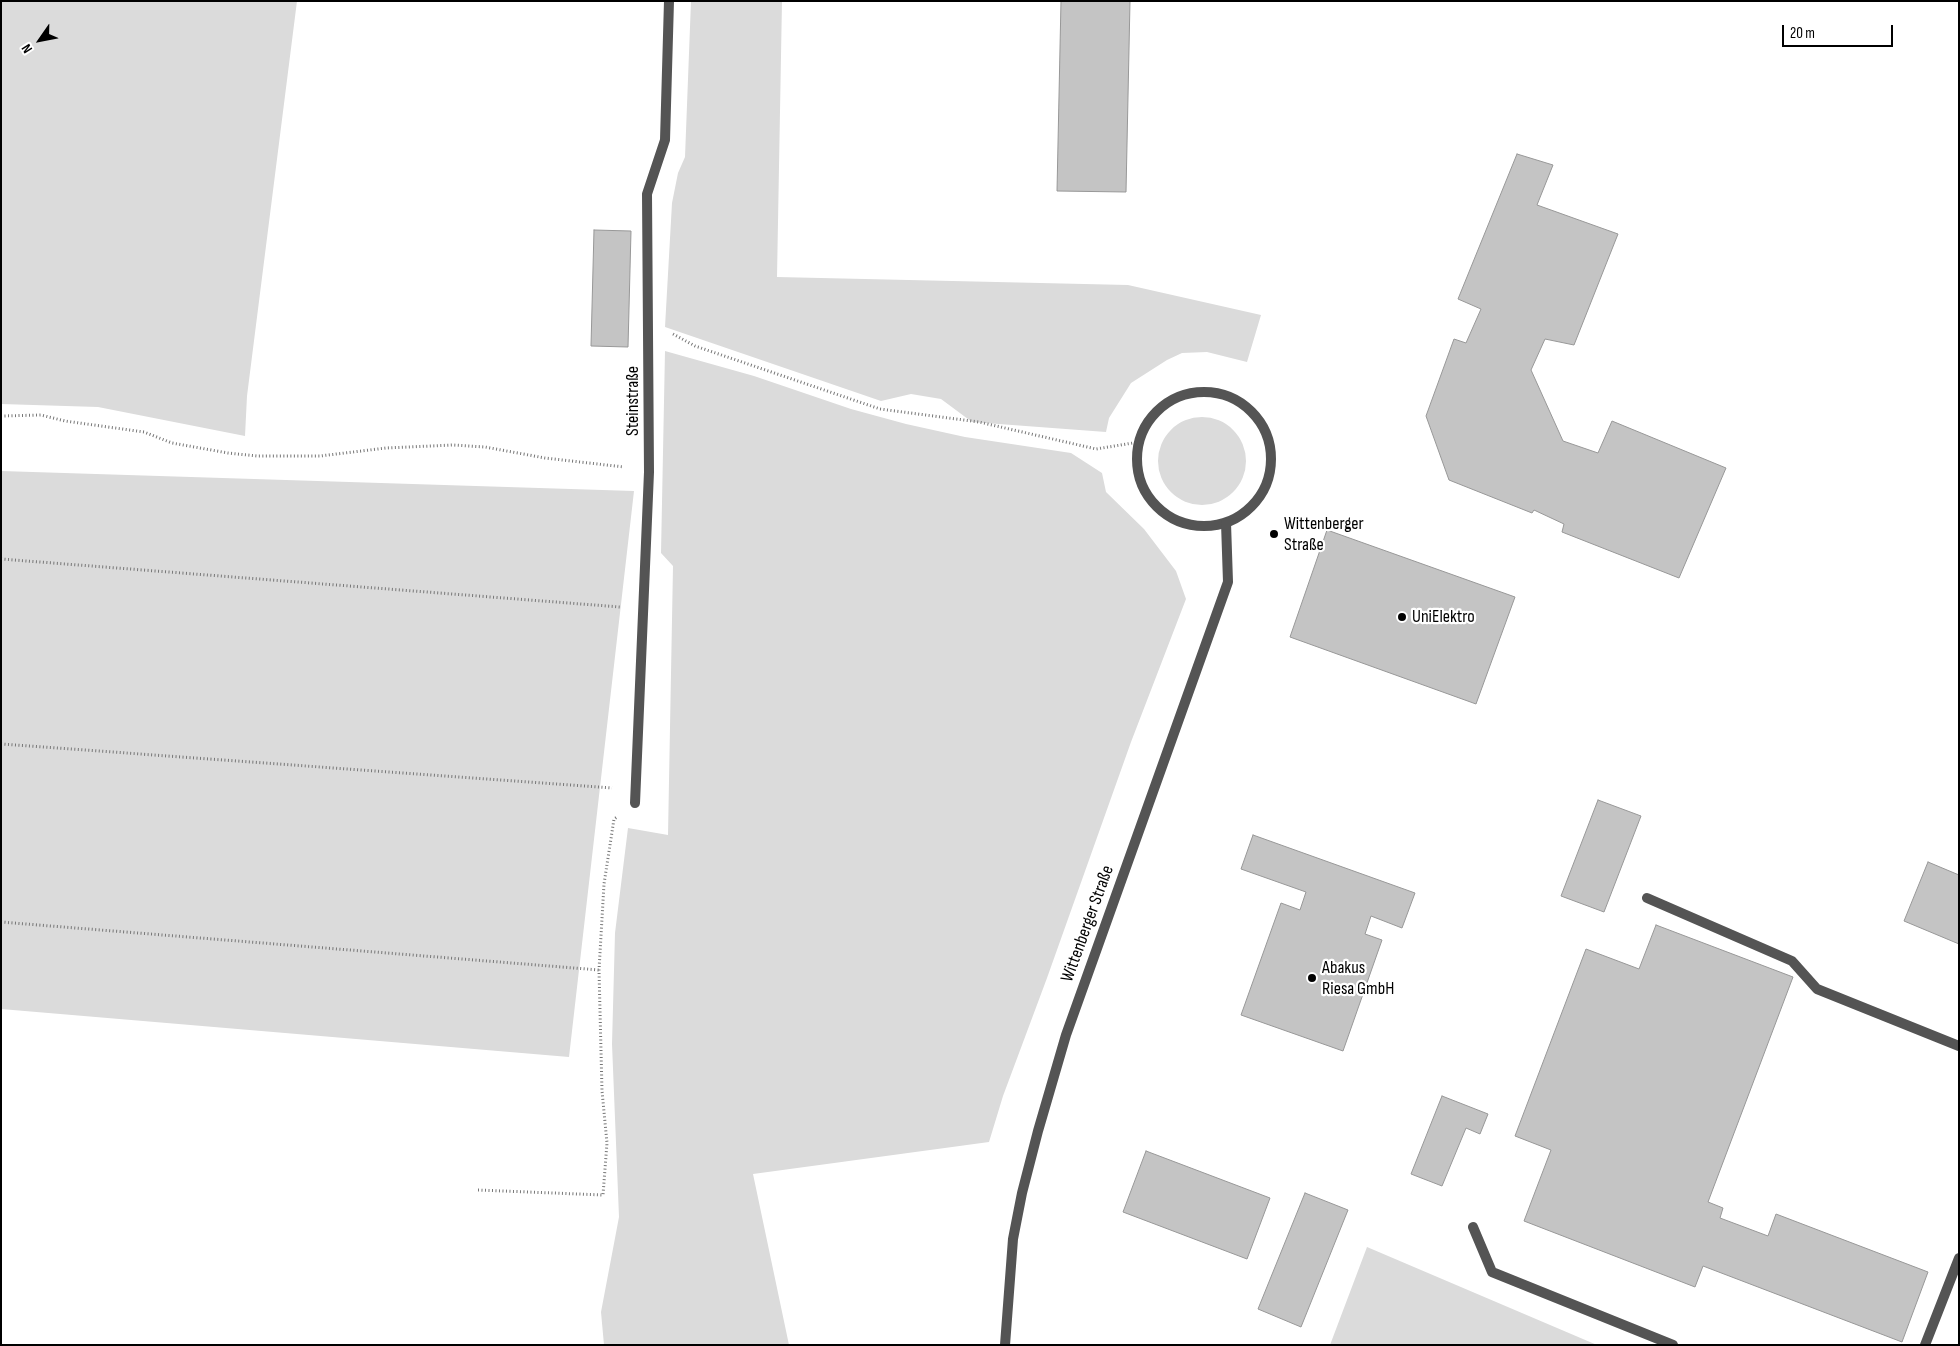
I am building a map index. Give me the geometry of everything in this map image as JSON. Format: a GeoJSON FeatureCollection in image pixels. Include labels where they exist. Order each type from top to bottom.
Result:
{"type":"FeatureCollection","features":[{"type":"Feature","properties":{"kind":"street","name":"Steinstraße"},"geometry":{"type":"LineString","coordinates":[[635,803],[649,472],[647,194],[665,140],[668,1]]}},
{"type":"Feature","properties":{"kind":"street"},"geometry":{"type":"LineString","coordinates":[[1209,392],[1227,396],[1243,404],[1256,417],[1266,433],[1271,451],[1271,469],[1266,487],[1256,503],[1243,515],[1226,523],[1208,527],[1190,525],[1173,519],[1158,508],[1147,494],[1140,478],[1137,460],[1139,442],[1147,425],[1158,410],[1173,400],[1190,394],[1209,392]]}},
{"type":"Feature","properties":{"kind":"street","name":"Wittenberger Straße"},"geometry":{"type":"LineString","coordinates":[[1005,1345],[1013,1239],[1022,1193],[1038,1131],[1066,1035],[1228,582],[1226,523]]}},
{"type":"Feature","properties":{"kind":"street"},"geometry":{"type":"LineString","coordinates":[[1647,898],[1792,961],[1817,989],[1959,1046]]}},
{"type":"Feature","properties":{"kind":"street"},"geometry":{"type":"LineString","coordinates":[[1473,1227],[1492,1272],[1673,1345]]}},
{"type":"Feature","properties":{"kind":"street"},"geometry":{"type":"LineString","coordinates":[[1925,1345],[1959,1258]]}},
{"type":"Feature","properties":{"kind":"path"},"geometry":{"type":"LineString","coordinates":[[649,320],[695,346],[880,409],[979,422],[1096,449],[1139,442]]}},
{"type":"Feature","properties":{"kind":"path"},"geometry":{"type":"LineString","coordinates":[[1,416],[41,415],[65,421],[144,432],[172,443],[247,455],[320,456],[386,448],[453,445],[486,447],[545,458],[609,464],[649,472]]}},
{"type":"Feature","properties":{"kind":"path"},"geometry":{"type":"LineString","coordinates":[[1,559],[643,609]]}},
{"type":"Feature","properties":{"kind":"path"},"geometry":{"type":"LineString","coordinates":[[1,744],[636,789]]}},
{"type":"Feature","properties":{"kind":"path"},"geometry":{"type":"LineString","coordinates":[[478,1190],[603,1195],[607,1143],[602,1091],[599,970],[604,884],[614,818],[635,803]]}},
{"type":"Feature","properties":{"kind":"path"},"geometry":{"type":"LineString","coordinates":[[1,922],[599,970]]}},
{"type":"Feature","properties":{"kind":"shaded area"},"geometry":{"type":"Polygon","coordinates":[[[1,1],[297,1],[247,396],[245,436],[98,407],[1,404],[1,1]]]}},
{"type":"Feature","properties":{"kind":"shaded area"},"geometry":{"type":"Polygon","coordinates":[[[691,1],[782,1],[777,277],[1128,285],[1261,315],[1247,362],[1207,352],[1182,353],[1167,360],[1131,383],[1109,418],[1106,432],[972,422],[941,399],[911,394],[881,401],[665,327],[672,203],[678,173],[685,157],[691,1]]]}},
{"type":"Feature","properties":{"kind":"shaded area"},"geometry":{"type":"Polygon","coordinates":[[[665,351],[754,376],[851,409],[906,424],[965,437],[1071,453],[1102,473],[1106,492],[1144,529],[1176,571],[1186,599],[1131,742],[1003,1096],[989,1142],[753,1174],[789,1345],[604,1345],[601,1312],[619,1217],[612,1044],[615,933],[628,828],[668,835],[673,566],[661,553],[665,351]]]}},
{"type":"Feature","properties":{"kind":"shaded area"},"geometry":{"type":"Polygon","coordinates":[[[1202,417],[1219,420],[1227,424],[1239,436],[1243,444],[1246,461],[1243,478],[1239,486],[1227,498],[1219,502],[1202,505],[1185,502],[1177,498],[1165,486],[1161,478],[1158,461],[1161,444],[1165,436],[1177,424],[1185,420],[1202,417]]]}},
{"type":"Feature","properties":{"kind":"shaded area"},"geometry":{"type":"Polygon","coordinates":[[[1,471],[634,491],[569,1057],[1,1009],[1,471]]]}},
{"type":"Feature","properties":{"kind":"shaded area"},"geometry":{"type":"Polygon","coordinates":[[[1367,1247],[1597,1345],[1330,1345],[1367,1247]]]}},
{"type":"Feature","properties":{"kind":"building"},"geometry":{"type":"Polygon","coordinates":[[[1061,1],[1130,1],[1126,192],[1057,191],[1061,1]]]}},
{"type":"Feature","properties":{"kind":"building"},"geometry":{"type":"Polygon","coordinates":[[[1517,154],[1553,165],[1537,205],[1618,234],[1574,345],[1545,339],[1531,370],[1563,441],[1598,453],[1612,421],[1726,468],[1679,578],[1562,532],[1564,524],[1534,510],[1532,513],[1449,480],[1426,416],[1454,339],[1466,343],[1481,309],[1458,299],[1517,154]]]}},
{"type":"Feature","properties":{"kind":"building"},"geometry":{"type":"Polygon","coordinates":[[[594,230],[631,231],[628,347],[591,346],[594,230]]]}},
{"type":"Feature","properties":{"kind":"building","name":"UniElektro"},"geometry":{"type":"Polygon","coordinates":[[[1327,530],[1515,597],[1476,704],[1290,637],[1327,530]]]}},
{"type":"Feature","properties":{"kind":"building"},"geometry":{"type":"Polygon","coordinates":[[[1598,800],[1641,816],[1604,912],[1561,896],[1598,800]]]}},
{"type":"Feature","properties":{"kind":"building","name":"Abakus Riesa GmbH"},"geometry":{"type":"Polygon","coordinates":[[[1253,835],[1415,893],[1402,928],[1371,916],[1365,934],[1382,940],[1343,1051],[1241,1015],[1281,903],[1300,910],[1306,892],[1241,869],[1253,835]]]}},
{"type":"Feature","properties":{"kind":"building"},"geometry":{"type":"Polygon","coordinates":[[[1928,862],[1959,875],[1959,944],[1904,921],[1928,862]]]}},
{"type":"Feature","properties":{"kind":"building"},"geometry":{"type":"Polygon","coordinates":[[[1656,925],[1793,977],[1708,1202],[1723,1208],[1720,1218],[1768,1236],[1776,1214],[1928,1272],[1902,1342],[1703,1266],[1695,1287],[1524,1221],[1551,1150],[1515,1136],[1586,949],[1639,969],[1656,925]]]}},
{"type":"Feature","properties":{"kind":"building"},"geometry":{"type":"Polygon","coordinates":[[[1442,1096],[1488,1114],[1480,1134],[1466,1128],[1442,1186],[1411,1174],[1442,1096]]]}},
{"type":"Feature","properties":{"kind":"building"},"geometry":{"type":"Polygon","coordinates":[[[1146,1151],[1270,1198],[1247,1259],[1123,1212],[1146,1151]]]}},
{"type":"Feature","properties":{"kind":"building"},"geometry":{"type":"Polygon","coordinates":[[[1305,1193],[1348,1210],[1301,1327],[1258,1309],[1305,1193]]]}},
{"type":"Feature","properties":{"kind":"place","name":"Wittenberger Straße"},"geometry":{"type":"Point","coordinates":[1274,534]}},
{"type":"Feature","properties":{"kind":"place","name":"UniElektro"},"geometry":{"type":"Point","coordinates":[1402,617]}},
{"type":"Feature","properties":{"kind":"place","name":"Abakus Riesa GmbH"},"geometry":{"type":"Point","coordinates":[1312,978]}}]}
